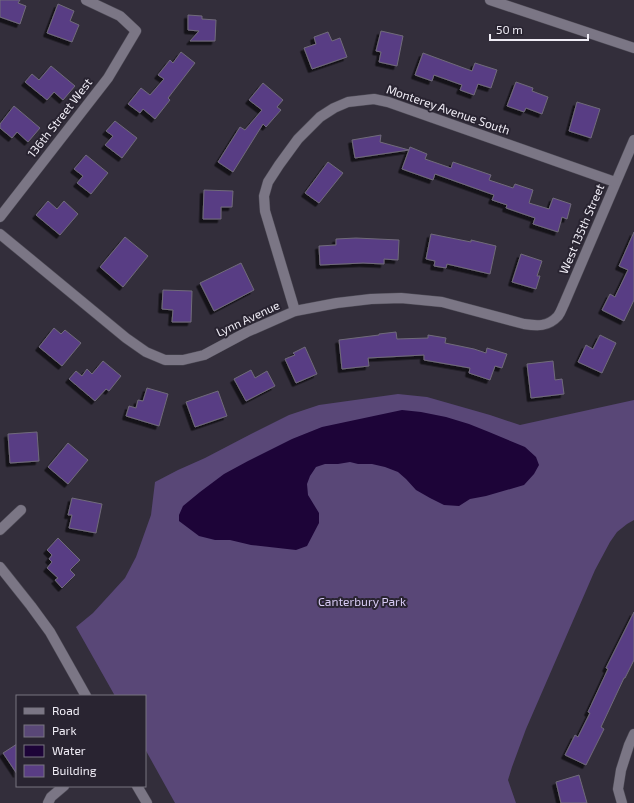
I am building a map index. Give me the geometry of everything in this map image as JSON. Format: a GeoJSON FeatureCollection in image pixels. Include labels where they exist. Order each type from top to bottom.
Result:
{"type":"FeatureCollection","features":[{"type":"Feature","properties":{"kind":"street","name":"136th Street West"},"geometry":{"type":"LineString","coordinates":[[0,217],[108,78],[136,31],[120,16],[86,0]]}},
{"type":"Feature","properties":{"kind":"street"},"geometry":{"type":"LineString","coordinates":[[490,0],[634,48]]}},
{"type":"Feature","properties":{"kind":"street","name":"Monterey Avenue South"},"geometry":{"type":"LineString","coordinates":[[295,311],[265,212],[264,196],[268,182],[298,139],[320,117],[334,108],[348,102],[374,99],[388,102],[616,182]]}},
{"type":"Feature","properties":{"kind":"street","name":"West 135th Street"},"geometry":{"type":"LineString","coordinates":[[548,323],[558,315],[564,304],[634,140]]}},
{"type":"Feature","properties":{"kind":"street","name":"Lynn Avenue"},"geometry":{"type":"LineString","coordinates":[[0,234],[126,338],[146,352],[165,360],[183,360],[204,355],[247,332],[295,311],[337,303],[371,299],[401,298],[442,302],[536,326],[548,323]]}},
{"type":"Feature","properties":{"kind":"street"},"geometry":{"type":"LineString","coordinates":[[0,530],[21,510]]}},
{"type":"Feature","properties":{"kind":"street"},"geometry":{"type":"LineString","coordinates":[[0,568],[50,632],[85,695]]}},
{"type":"Feature","properties":{"kind":"street"},"geometry":{"type":"LineString","coordinates":[[622,803],[618,789],[621,770],[634,734]]}},
{"type":"Feature","properties":{"kind":"street"},"geometry":{"type":"LineString","coordinates":[[48,803],[63,787]]}},
{"type":"Feature","properties":{"kind":"street"},"geometry":{"type":"LineString","coordinates":[[138,787],[147,803]]}},
{"type":"Feature","properties":{"kind":"green space","name":"Canterbury Park"},"geometry":{"type":"Polygon","coordinates":[[[398,394],[427,397],[520,425],[634,400],[634,520],[617,532],[595,570],[526,729],[508,780],[516,803],[175,803],[146,751],[146,695],[114,695],[76,627],[93,613],[125,578],[136,557],[151,515],[155,482],[289,415],[319,405],[398,394]]]}},
{"type":"Feature","properties":{"kind":"water"},"geometry":{"type":"Polygon","coordinates":[[[402,410],[446,417],[489,432],[525,447],[536,457],[539,465],[534,474],[524,485],[470,499],[459,506],[444,505],[430,498],[416,490],[398,472],[385,467],[350,462],[325,464],[316,467],[307,484],[308,495],[319,513],[319,523],[307,546],[296,550],[251,545],[230,540],[215,540],[199,536],[179,521],[179,515],[183,506],[224,474],[292,439],[322,427],[402,410]]]}},
{"type":"Feature","properties":{"kind":"building"},"geometry":{"type":"Polygon","coordinates":[[[0,0],[20,0],[18,3],[26,6],[20,24],[0,17],[0,0]]]}},
{"type":"Feature","properties":{"kind":"building"},"geometry":{"type":"Polygon","coordinates":[[[58,4],[74,11],[70,21],[79,25],[72,42],[47,33],[58,4]]]}},
{"type":"Feature","properties":{"kind":"building"},"geometry":{"type":"Polygon","coordinates":[[[188,15],[202,16],[202,19],[216,20],[215,41],[190,41],[199,31],[188,30],[188,15]]]}},
{"type":"Feature","properties":{"kind":"building"},"geometry":{"type":"Polygon","coordinates":[[[381,31],[403,36],[397,66],[379,62],[381,52],[376,51],[381,31]]]}},
{"type":"Feature","properties":{"kind":"building"},"geometry":{"type":"Polygon","coordinates":[[[328,32],[332,41],[340,38],[347,57],[312,69],[304,48],[316,44],[314,37],[328,32]]]}},
{"type":"Feature","properties":{"kind":"building"},"geometry":{"type":"Polygon","coordinates":[[[181,52],[195,63],[168,98],[170,100],[155,119],[143,109],[140,113],[128,104],[141,88],[150,95],[164,79],[158,75],[170,60],[173,63],[181,52]]]}},
{"type":"Feature","properties":{"kind":"building"},"geometry":{"type":"Polygon","coordinates":[[[423,53],[472,71],[475,63],[497,70],[491,88],[478,84],[474,95],[460,90],[462,85],[434,75],[432,81],[415,75],[423,53]]]}},
{"type":"Feature","properties":{"kind":"building"},"geometry":{"type":"Polygon","coordinates":[[[51,66],[75,86],[63,100],[54,92],[47,100],[25,82],[32,74],[39,80],[51,66]]]}},
{"type":"Feature","properties":{"kind":"building"},"geometry":{"type":"Polygon","coordinates":[[[516,82],[533,88],[532,91],[548,97],[542,114],[526,108],[524,112],[507,106],[516,82]]]}},
{"type":"Feature","properties":{"kind":"building"},"geometry":{"type":"Polygon","coordinates":[[[263,83],[283,100],[277,107],[281,110],[266,127],[263,124],[233,172],[218,162],[240,127],[245,130],[262,110],[249,100],[263,83]]]}},
{"type":"Feature","properties":{"kind":"building"},"geometry":{"type":"Polygon","coordinates":[[[577,102],[600,109],[591,138],[569,131],[577,102]]]}},
{"type":"Feature","properties":{"kind":"building"},"geometry":{"type":"Polygon","coordinates":[[[14,106],[40,128],[28,142],[17,132],[12,138],[0,128],[0,124],[14,106]]]}},
{"type":"Feature","properties":{"kind":"building"},"geometry":{"type":"Polygon","coordinates":[[[115,121],[137,138],[122,158],[105,145],[113,136],[106,131],[115,121]]]}},
{"type":"Feature","properties":{"kind":"building"},"geometry":{"type":"Polygon","coordinates":[[[381,135],[380,142],[409,150],[355,158],[352,140],[381,135]]]}},
{"type":"Feature","properties":{"kind":"building"},"geometry":{"type":"Polygon","coordinates":[[[410,147],[427,154],[425,159],[451,168],[453,162],[491,175],[489,180],[513,188],[515,184],[533,190],[529,203],[549,209],[553,198],[571,204],[567,219],[562,217],[558,232],[533,224],[535,218],[506,208],[507,205],[492,200],[494,195],[435,174],[433,180],[402,169],[410,147]]]}},
{"type":"Feature","properties":{"kind":"building"},"geometry":{"type":"Polygon","coordinates":[[[86,155],[108,173],[91,194],[77,183],[83,176],[74,169],[86,155]]]}},
{"type":"Feature","properties":{"kind":"building"},"geometry":{"type":"Polygon","coordinates":[[[328,162],[343,173],[319,203],[305,193],[328,162]]]}},
{"type":"Feature","properties":{"kind":"building"},"geometry":{"type":"Polygon","coordinates":[[[204,190],[233,191],[232,207],[221,207],[221,219],[203,219],[204,190]]]}},
{"type":"Feature","properties":{"kind":"building"},"geometry":{"type":"Polygon","coordinates":[[[48,201],[57,209],[64,201],[78,214],[60,235],[36,215],[48,201]]]}},
{"type":"Feature","properties":{"kind":"building"},"geometry":{"type":"Polygon","coordinates":[[[634,232],[634,300],[624,321],[602,310],[610,294],[615,297],[628,270],[619,266],[634,232]]]}},
{"type":"Feature","properties":{"kind":"building"},"geometry":{"type":"Polygon","coordinates":[[[431,234],[471,242],[471,240],[496,246],[490,274],[447,264],[446,268],[434,266],[435,261],[426,259],[431,234]]]}},
{"type":"Feature","properties":{"kind":"building"},"geometry":{"type":"Polygon","coordinates":[[[125,237],[148,256],[123,287],[100,267],[125,237]]]}},
{"type":"Feature","properties":{"kind":"building"},"geometry":{"type":"Polygon","coordinates":[[[356,238],[399,240],[398,260],[384,259],[384,264],[363,263],[320,265],[319,246],[336,245],[336,239],[356,238]]]}},
{"type":"Feature","properties":{"kind":"building"},"geometry":{"type":"Polygon","coordinates":[[[521,254],[542,261],[537,276],[540,276],[536,289],[512,282],[521,254]]]}},
{"type":"Feature","properties":{"kind":"building"},"geometry":{"type":"Polygon","coordinates":[[[241,263],[254,290],[214,311],[200,283],[241,263]]]}},
{"type":"Feature","properties":{"kind":"building"},"geometry":{"type":"Polygon","coordinates":[[[163,290],[192,291],[191,322],[172,322],[173,310],[162,309],[163,290]]]}},
{"type":"Feature","properties":{"kind":"building"},"geometry":{"type":"Polygon","coordinates":[[[54,328],[61,334],[65,330],[81,343],[62,366],[39,347],[54,328]]]}},
{"type":"Feature","properties":{"kind":"building"},"geometry":{"type":"Polygon","coordinates":[[[396,332],[397,339],[428,338],[428,335],[446,338],[445,343],[486,353],[487,348],[507,354],[502,368],[495,366],[490,380],[469,373],[470,368],[424,360],[424,355],[368,358],[369,366],[342,369],[339,340],[396,332]]]}},
{"type":"Feature","properties":{"kind":"building"},"geometry":{"type":"Polygon","coordinates":[[[600,335],[616,343],[602,373],[578,362],[586,345],[593,349],[600,335]]]}},
{"type":"Feature","properties":{"kind":"building"},"geometry":{"type":"Polygon","coordinates":[[[305,347],[317,374],[296,383],[285,359],[295,355],[293,353],[305,347]]]}},
{"type":"Feature","properties":{"kind":"building"},"geometry":{"type":"Polygon","coordinates":[[[103,361],[121,376],[109,391],[106,389],[95,401],[69,379],[76,371],[82,376],[87,369],[92,374],[103,361]]]}},
{"type":"Feature","properties":{"kind":"building"},"geometry":{"type":"Polygon","coordinates":[[[553,361],[555,380],[562,379],[564,394],[531,398],[527,364],[553,361]]]}},
{"type":"Feature","properties":{"kind":"building"},"geometry":{"type":"Polygon","coordinates":[[[251,370],[255,378],[267,371],[275,386],[246,401],[234,379],[251,370]]]}},
{"type":"Feature","properties":{"kind":"building"},"geometry":{"type":"Polygon","coordinates":[[[147,388],[168,394],[159,426],[126,416],[129,406],[136,408],[138,400],[143,401],[147,388]]]}},
{"type":"Feature","properties":{"kind":"building"},"geometry":{"type":"Polygon","coordinates":[[[218,391],[227,416],[195,427],[186,402],[218,391]]]}},
{"type":"Feature","properties":{"kind":"building"},"geometry":{"type":"Polygon","coordinates":[[[37,432],[39,461],[10,463],[8,434],[37,432]]]}},
{"type":"Feature","properties":{"kind":"building"},"geometry":{"type":"Polygon","coordinates":[[[68,443],[88,460],[68,484],[48,467],[68,443]]]}},
{"type":"Feature","properties":{"kind":"building"},"geometry":{"type":"Polygon","coordinates":[[[72,498],[102,504],[96,533],[69,528],[72,515],[68,515],[72,498]]]}},
{"type":"Feature","properties":{"kind":"building"},"geometry":{"type":"Polygon","coordinates":[[[58,538],[80,560],[70,570],[75,575],[62,588],[55,580],[58,578],[47,568],[52,562],[49,559],[52,555],[47,550],[58,538]]]}},
{"type":"Feature","properties":{"kind":"building"},"geometry":{"type":"Polygon","coordinates":[[[634,612],[634,660],[601,727],[604,729],[586,765],[565,755],[575,735],[578,737],[590,713],[588,712],[608,669],[606,668],[634,612]]]}},
{"type":"Feature","properties":{"kind":"building"},"geometry":{"type":"Polygon","coordinates":[[[16,745],[16,772],[3,753],[16,745]]]}},
{"type":"Feature","properties":{"kind":"building"},"geometry":{"type":"Polygon","coordinates":[[[579,775],[587,803],[561,803],[556,782],[579,775]]]}}]}
